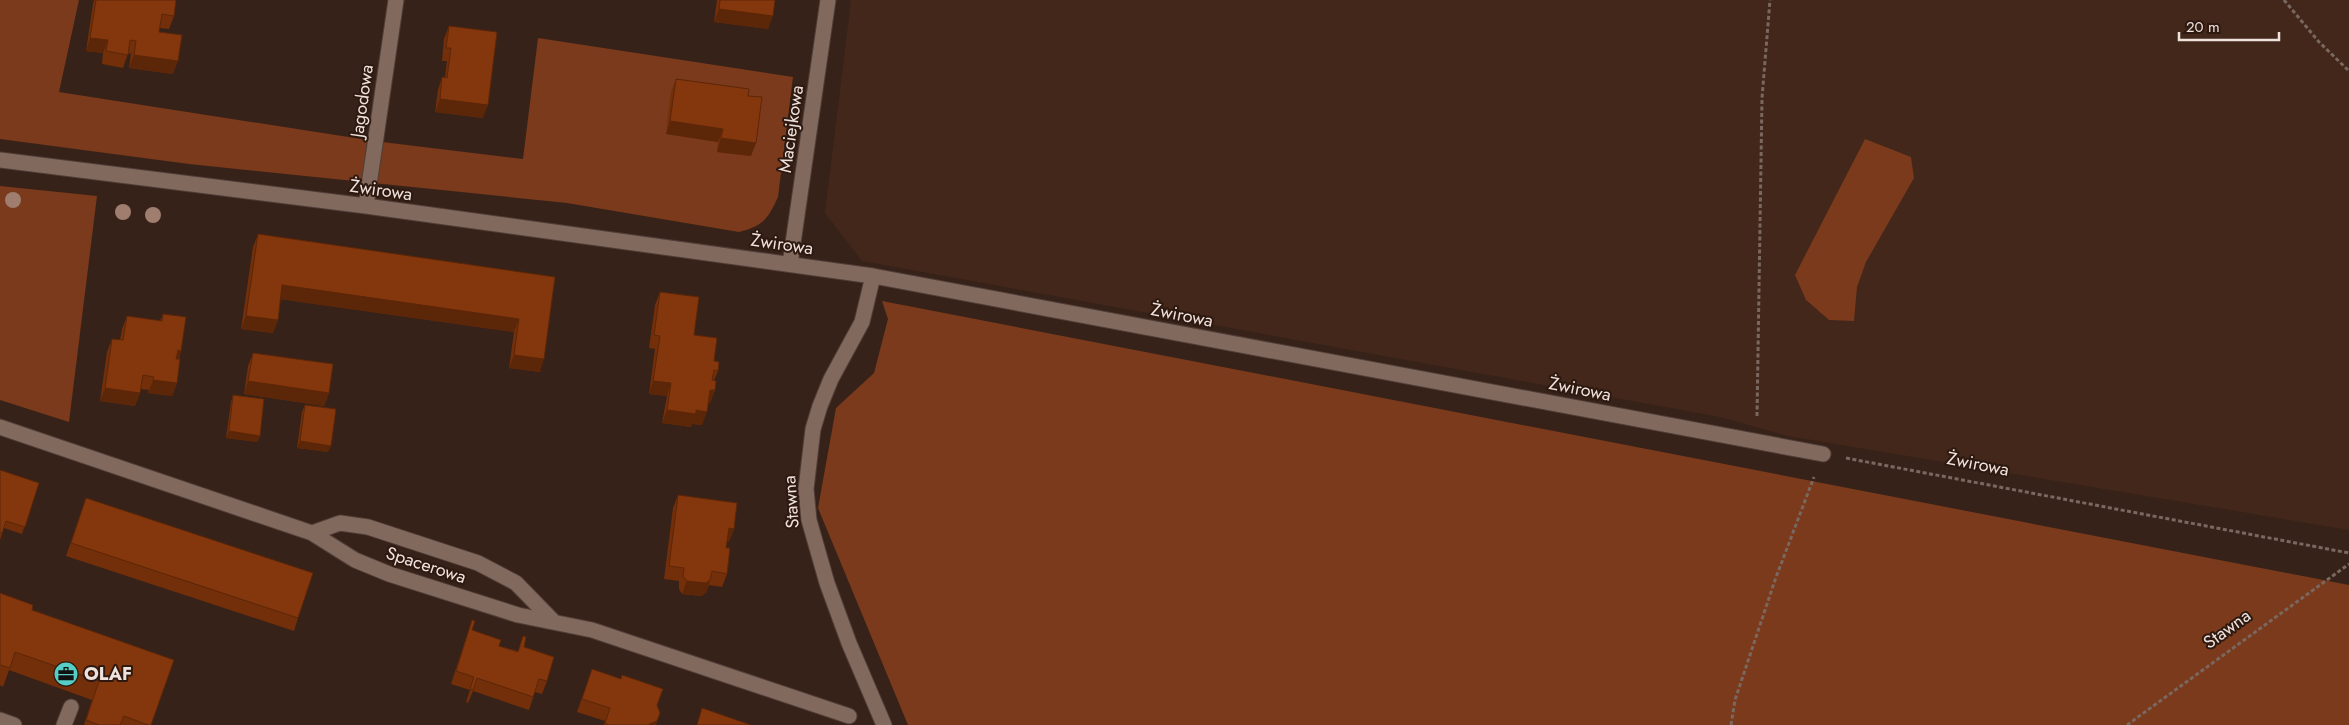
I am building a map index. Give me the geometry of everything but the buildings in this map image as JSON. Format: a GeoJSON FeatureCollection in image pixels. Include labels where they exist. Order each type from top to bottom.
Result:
{"type":"FeatureCollection","features":[{"type":"Feature","properties":{"kind":"street","name":"Jagodowa"},"geometry":{"type":"LineString","coordinates":[[366,206],[396,0]]}},
{"type":"Feature","properties":{"kind":"street","name":"Maciejkowa"},"geometry":{"type":"LineString","coordinates":[[790,264],[828,0]]}},
{"type":"Feature","properties":{"kind":"street","name":"Żwirowa"},"geometry":{"type":"LineString","coordinates":[[0,160],[366,206],[873,276],[1823,454]]}},
{"type":"Feature","properties":{"kind":"street","name":"Stawna"},"geometry":{"type":"LineString","coordinates":[[873,276],[862,322],[831,379],[820,406],[813,429],[806,489],[809,520],[827,583],[849,643],[884,725]]}},
{"type":"Feature","properties":{"kind":"street","name":"Spacerowa"},"geometry":{"type":"LineString","coordinates":[[0,427],[312,534],[355,560],[389,574],[518,615],[592,630],[849,716]]}},
{"type":"Feature","properties":{"kind":"street"},"geometry":{"type":"LineString","coordinates":[[312,534],[340,524],[368,527],[478,562],[516,583],[554,622]]}},
{"type":"Feature","properties":{"kind":"street"},"geometry":{"type":"LineString","coordinates":[[64,725],[71,707]]}},
{"type":"Feature","properties":{"kind":"street"},"geometry":{"type":"LineString","coordinates":[[0,720],[14,725]]}},
{"type":"Feature","properties":{"kind":"path"},"geometry":{"type":"LineString","coordinates":[[1757,441],[1762,98],[1770,0]]}},
{"type":"Feature","properties":{"kind":"path"},"geometry":{"type":"LineString","coordinates":[[2284,0],[2319,42],[2349,71]]}},
{"type":"Feature","properties":{"kind":"path"},"geometry":{"type":"LineString","coordinates":[[1730,725],[1735,700],[1775,580],[1823,454]]}},
{"type":"Feature","properties":{"kind":"path","name":"Żwirowa"},"geometry":{"type":"LineString","coordinates":[[1823,454],[2349,553]]}},
{"type":"Feature","properties":{"kind":"path","name":"Stawna"},"geometry":{"type":"LineString","coordinates":[[2127,725],[2349,564]]}},
{"type":"Feature","properties":{"kind":"shaded area"},"geometry":{"type":"Polygon","coordinates":[[[0,0],[79,0],[59,92],[374,141],[523,159],[538,38],[793,77],[778,197],[764,220],[754,227],[739,232],[567,203],[189,164],[0,139],[0,0]]]}},
{"type":"Feature","properties":{"kind":"shaded area"},"geometry":{"type":"Polygon","coordinates":[[[851,0],[2349,0],[2349,530],[1788,436],[1720,417],[862,261],[825,213],[851,0]]]}},
{"type":"Feature","properties":{"kind":"shaded area"},"geometry":{"type":"Polygon","coordinates":[[[1865,139],[1911,157],[1914,178],[1866,262],[1857,287],[1854,321],[1829,320],[1806,300],[1795,275],[1865,139]]]}},
{"type":"Feature","properties":{"kind":"shaded area"},"geometry":{"type":"Polygon","coordinates":[[[0,186],[97,196],[69,422],[0,400],[0,186]]]}},
{"type":"Feature","properties":{"kind":"shaded area"},"geometry":{"type":"Polygon","coordinates":[[[882,301],[2349,585],[2349,725],[908,725],[818,508],[836,408],[874,373],[888,319],[882,301]]]}},
{"type":"Feature","properties":{"kind":"place","name":"OLAF"},"geometry":{"type":"Point","coordinates":[66,674]}}]}
